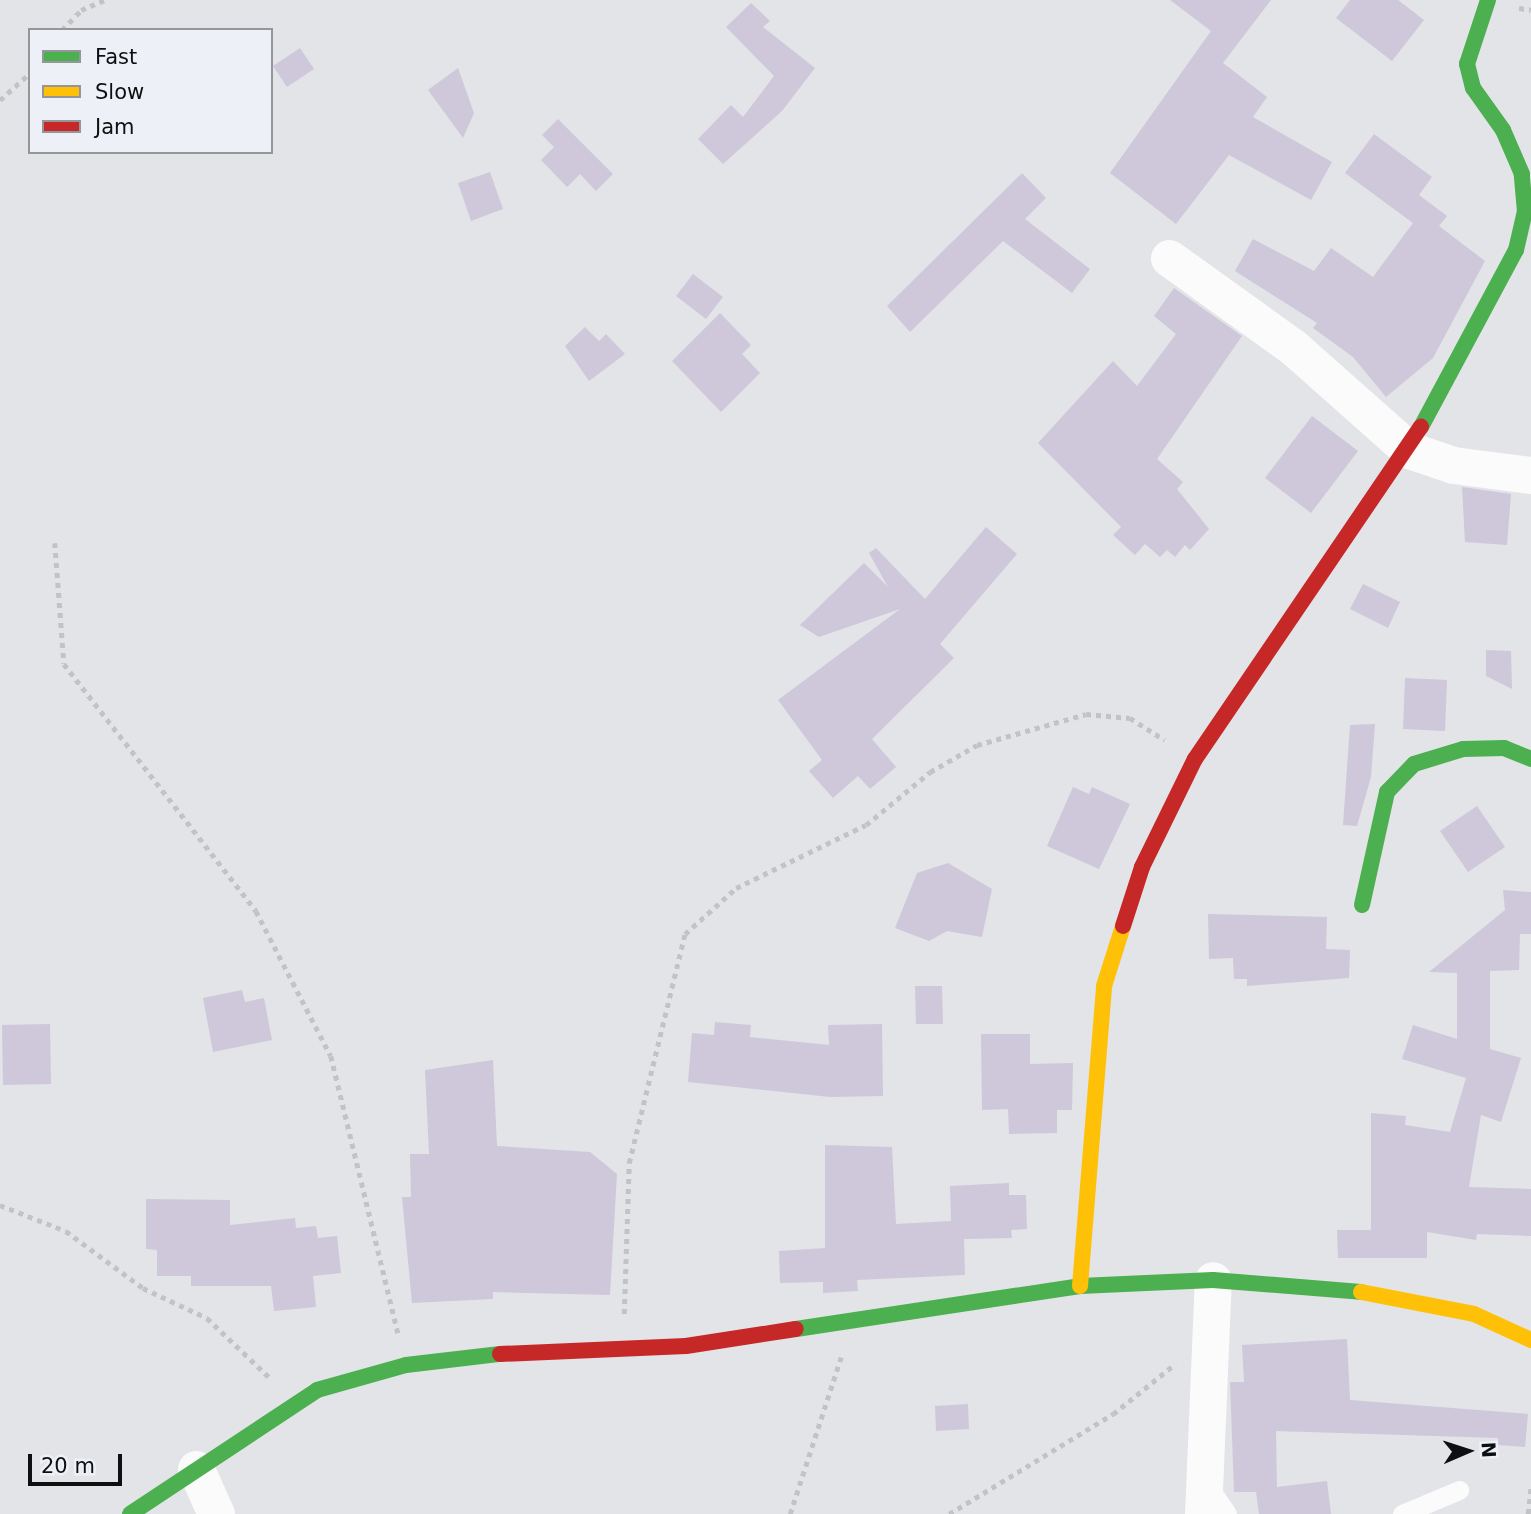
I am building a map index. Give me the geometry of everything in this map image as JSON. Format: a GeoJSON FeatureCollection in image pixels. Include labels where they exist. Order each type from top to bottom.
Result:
{"type":"FeatureCollection","features":[{"type":"Feature","properties":{"kind":"street"},"geometry":{"type":"LineString","coordinates":[[1080,1286],[1104,986],[1142,867],[1195,759],[1409,450],[1508,271],[1525,212],[1516,153],[1469,76],[1468,50],[1488,0]]}},
{"type":"Feature","properties":{"kind":"street"},"geometry":{"type":"LineString","coordinates":[[1169,258],[1293,347],[1409,450],[1453,465],[1531,474]]}},
{"type":"Feature","properties":{"kind":"street"},"geometry":{"type":"LineString","coordinates":[[1362,905],[1387,792],[1414,764],[1463,749],[1504,748],[1531,759]]}},
{"type":"Feature","properties":{"kind":"street"},"geometry":{"type":"LineString","coordinates":[[1204,1497],[1213,1280]]}},
{"type":"Feature","properties":{"kind":"street"},"geometry":{"type":"LineString","coordinates":[[130,1514],[297,1402],[335,1383],[406,1365],[623,1350],[854,1324],[1080,1286],[1213,1280],[1353,1290],[1474,1314],[1531,1340]]}},
{"type":"Feature","properties":{"kind":"street"},"geometry":{"type":"LineString","coordinates":[[196,1469],[216,1514]]}},
{"type":"Feature","properties":{"kind":"lane"},"geometry":{"type":"LineString","coordinates":[[1402,1514],[1459,1490]]}},
{"type":"Feature","properties":{"kind":"lane"},"geometry":{"type":"LineString","coordinates":[[1204,1497],[1227,1514]]}},
{"type":"Feature","properties":{"kind":"path"},"geometry":{"type":"LineString","coordinates":[[64,28],[81,10],[104,0]]}},
{"type":"Feature","properties":{"kind":"path"},"geometry":{"type":"LineString","coordinates":[[0,100],[28,75]]}},
{"type":"Feature","properties":{"kind":"path"},"geometry":{"type":"LineString","coordinates":[[55,542],[64,664],[256,911],[331,1056],[406,1365]]}},
{"type":"Feature","properties":{"kind":"path"},"geometry":{"type":"LineString","coordinates":[[623,1350],[629,1163],[685,934],[736,888],[866,825],[930,772],[977,746],[1086,714],[1130,718],[1195,759]]}},
{"type":"Feature","properties":{"kind":"path"},"geometry":{"type":"LineString","coordinates":[[0,1205],[66,1231],[143,1288],[207,1318],[297,1402]]}},
{"type":"Feature","properties":{"kind":"path"},"geometry":{"type":"LineString","coordinates":[[790,1514],[854,1324]]}},
{"type":"Feature","properties":{"kind":"path"},"geometry":{"type":"LineString","coordinates":[[949,1514],[1113,1415],[1211,1337]]}},
{"type":"Feature","properties":{"kind":"path"},"geometry":{"type":"LineString","coordinates":[[1528,1514],[1531,1485]]}},
{"type":"Feature","properties":{"kind":"building"},"geometry":{"type":"Polygon","coordinates":[[[1170,0],[1271,0],[1223,63],[1267,97],[1253,117],[1332,162],[1311,200],[1229,155],[1176,224],[1110,173],[1211,31],[1170,0]]]}},
{"type":"Feature","properties":{"kind":"building"},"geometry":{"type":"Polygon","coordinates":[[[1350,0],[1398,0],[1424,20],[1392,61],[1336,18],[1350,0]]]}},
{"type":"Feature","properties":{"kind":"building"},"geometry":{"type":"Polygon","coordinates":[[[751,3],[770,21],[763,27],[815,68],[782,111],[723,164],[698,139],[731,105],[743,117],[774,76],[726,27],[751,3]]]}},
{"type":"Feature","properties":{"kind":"building"},"geometry":{"type":"Polygon","coordinates":[[[300,48],[314,69],[287,87],[273,66],[300,48]]]}},
{"type":"Feature","properties":{"kind":"building"},"geometry":{"type":"Polygon","coordinates":[[[458,68],[474,113],[463,138],[428,90],[458,68]]]}},
{"type":"Feature","properties":{"kind":"building"},"geometry":{"type":"Polygon","coordinates":[[[558,119],[613,174],[596,191],[580,174],[567,187],[541,160],[554,147],[542,135],[558,119]]]}},
{"type":"Feature","properties":{"kind":"building"},"geometry":{"type":"Polygon","coordinates":[[[1374,134],[1432,177],[1419,195],[1447,216],[1439,226],[1485,261],[1433,358],[1386,397],[1353,357],[1313,328],[1317,323],[1235,271],[1253,239],[1314,271],[1331,248],[1373,277],[1413,223],[1345,173],[1374,134]]]}},
{"type":"Feature","properties":{"kind":"building"},"geometry":{"type":"Polygon","coordinates":[[[490,172],[503,209],[471,221],[458,183],[490,172]]]}},
{"type":"Feature","properties":{"kind":"building"},"geometry":{"type":"Polygon","coordinates":[[[1022,173],[1046,198],[1025,219],[1090,269],[1072,293],[1003,241],[910,332],[887,306],[1022,173]]]}},
{"type":"Feature","properties":{"kind":"building"},"geometry":{"type":"Polygon","coordinates":[[[693,274],[723,297],[706,319],[676,296],[693,274]]]}},
{"type":"Feature","properties":{"kind":"building"},"geometry":{"type":"Polygon","coordinates":[[[1174,288],[1242,336],[1157,459],[1183,482],[1177,489],[1209,529],[1190,550],[1185,545],[1175,557],[1167,550],[1160,557],[1145,544],[1135,555],[1113,535],[1121,527],[1038,443],[1113,361],[1137,386],[1176,334],[1154,316],[1174,288]]]}},
{"type":"Feature","properties":{"kind":"building"},"geometry":{"type":"Polygon","coordinates":[[[720,313],[751,345],[742,354],[760,373],[721,412],[672,361],[720,313]]]}},
{"type":"Feature","properties":{"kind":"building"},"geometry":{"type":"Polygon","coordinates":[[[585,327],[599,341],[606,334],[625,354],[589,381],[565,346],[585,327]]]}},
{"type":"Feature","properties":{"kind":"building"},"geometry":{"type":"Polygon","coordinates":[[[1312,416],[1358,451],[1311,513],[1265,478],[1312,416]]]}},
{"type":"Feature","properties":{"kind":"building"},"geometry":{"type":"Polygon","coordinates":[[[1462,487],[1511,494],[1507,545],[1465,542],[1462,487]]]}},
{"type":"Feature","properties":{"kind":"building"},"geometry":{"type":"Polygon","coordinates":[[[986,527],[1017,554],[940,644],[954,658],[872,739],[896,767],[870,789],[858,776],[833,798],[809,771],[822,760],[778,700],[900,609],[819,637],[800,625],[864,563],[888,587],[869,553],[876,548],[925,599],[986,527]]]}},
{"type":"Feature","properties":{"kind":"building"},"geometry":{"type":"Polygon","coordinates":[[[1363,584],[1400,602],[1388,628],[1350,609],[1363,584]]]}},
{"type":"Feature","properties":{"kind":"building"},"geometry":{"type":"Polygon","coordinates":[[[1486,650],[1511,651],[1512,689],[1486,676],[1486,650]]]}},
{"type":"Feature","properties":{"kind":"building"},"geometry":{"type":"Polygon","coordinates":[[[1405,678],[1447,680],[1445,731],[1403,729],[1405,678]]]}},
{"type":"Feature","properties":{"kind":"building"},"geometry":{"type":"Polygon","coordinates":[[[1375,724],[1371,777],[1357,826],[1343,825],[1350,725],[1375,724]]]}},
{"type":"Feature","properties":{"kind":"building"},"geometry":{"type":"Polygon","coordinates":[[[1073,787],[1089,794],[1092,787],[1130,804],[1099,869],[1047,846],[1073,787]]]}},
{"type":"Feature","properties":{"kind":"building"},"geometry":{"type":"Polygon","coordinates":[[[1477,806],[1505,847],[1468,872],[1440,831],[1477,806]]]}},
{"type":"Feature","properties":{"kind":"building"},"geometry":{"type":"Polygon","coordinates":[[[948,863],[992,889],[982,937],[947,931],[929,941],[895,928],[917,873],[948,863]]]}},
{"type":"Feature","properties":{"kind":"building"},"geometry":{"type":"Polygon","coordinates":[[[1503,890],[1531,892],[1531,934],[1520,934],[1519,970],[1490,971],[1490,1049],[1521,1058],[1501,1122],[1481,1115],[1469,1187],[1531,1189],[1531,1236],[1477,1234],[1476,1240],[1427,1232],[1427,1258],[1338,1258],[1337,1230],[1371,1230],[1371,1113],[1406,1116],[1405,1125],[1450,1132],[1466,1078],[1402,1059],[1413,1025],[1457,1039],[1457,973],[1429,972],[1505,910],[1503,890]]]}},
{"type":"Feature","properties":{"kind":"building"},"geometry":{"type":"Polygon","coordinates":[[[1208,914],[1327,917],[1326,949],[1350,950],[1349,978],[1247,986],[1247,979],[1234,979],[1233,958],[1209,959],[1208,914]]]}},
{"type":"Feature","properties":{"kind":"building"},"geometry":{"type":"Polygon","coordinates":[[[915,986],[942,986],[943,1024],[916,1024],[915,986]]]}},
{"type":"Feature","properties":{"kind":"building"},"geometry":{"type":"Polygon","coordinates":[[[242,990],[245,1002],[264,998],[272,1040],[213,1052],[203,998],[242,990]]]}},
{"type":"Feature","properties":{"kind":"building"},"geometry":{"type":"Polygon","coordinates":[[[715,1022],[751,1025],[750,1037],[829,1045],[828,1025],[882,1024],[883,1096],[830,1097],[688,1082],[692,1033],[714,1035],[715,1022]]]}},
{"type":"Feature","properties":{"kind":"building"},"geometry":{"type":"Polygon","coordinates":[[[50,1024],[51,1084],[3,1085],[2,1025],[50,1024]]]}},
{"type":"Feature","properties":{"kind":"building"},"geometry":{"type":"Polygon","coordinates":[[[981,1034],[1030,1034],[1030,1064],[1073,1063],[1072,1110],[1057,1110],[1057,1133],[1009,1134],[1008,1109],[982,1110],[981,1034]]]}},
{"type":"Feature","properties":{"kind":"building"},"geometry":{"type":"Polygon","coordinates":[[[493,1060],[497,1146],[590,1152],[617,1174],[610,1295],[493,1292],[493,1299],[412,1303],[402,1197],[411,1197],[410,1154],[429,1154],[425,1070],[493,1060]]]}},
{"type":"Feature","properties":{"kind":"building"},"geometry":{"type":"Polygon","coordinates":[[[825,1145],[892,1147],[896,1224],[951,1221],[950,1186],[1009,1183],[1009,1195],[1026,1195],[1027,1229],[1011,1230],[1012,1238],[964,1239],[965,1275],[857,1280],[858,1291],[823,1293],[823,1282],[780,1283],[779,1251],[825,1248],[825,1145]]]}},
{"type":"Feature","properties":{"kind":"building"},"geometry":{"type":"Polygon","coordinates":[[[146,1199],[230,1200],[230,1225],[295,1218],[296,1228],[316,1226],[318,1238],[337,1236],[341,1273],[313,1276],[316,1307],[274,1311],[271,1286],[191,1286],[191,1276],[157,1276],[157,1250],[146,1249],[146,1199]]]}},
{"type":"Feature","properties":{"kind":"building"},"geometry":{"type":"Polygon","coordinates":[[[1347,1339],[1350,1400],[1528,1414],[1525,1447],[1498,1445],[1498,1438],[1276,1431],[1277,1487],[1327,1481],[1331,1514],[1259,1514],[1256,1492],[1234,1492],[1230,1382],[1244,1382],[1242,1345],[1347,1339]]]}},
{"type":"Feature","properties":{"kind":"building"},"geometry":{"type":"Polygon","coordinates":[[[968,1404],[969,1429],[936,1431],[935,1406],[968,1404]]]}},
{"type":"Feature","properties":{"kind":"traffic: fast"},"geometry":{"type":"LineString","coordinates":[[1421,427],[1516,250],[1525,212],[1522,174],[1503,130],[1473,88],[1467,64],[1488,0]]}},
{"type":"Feature","properties":{"kind":"traffic: fast"},"geometry":{"type":"LineString","coordinates":[[1362,905],[1387,792],[1414,764],[1463,749],[1504,748],[1531,759]]}},
{"type":"Feature","properties":{"kind":"traffic: fast"},"geometry":{"type":"LineString","coordinates":[[796,1329],[1080,1286],[1213,1280],[1361,1292]]}},
{"type":"Feature","properties":{"kind":"traffic: fast"},"geometry":{"type":"LineString","coordinates":[[130,1514],[317,1390],[406,1365],[500,1354]]}},
{"type":"Feature","properties":{"kind":"traffic: slow"},"geometry":{"type":"LineString","coordinates":[[1080,1286],[1104,986],[1123,926]]}},
{"type":"Feature","properties":{"kind":"traffic: slow"},"geometry":{"type":"LineString","coordinates":[[1361,1292],[1474,1314],[1531,1340]]}},
{"type":"Feature","properties":{"kind":"traffic: jam"},"geometry":{"type":"LineString","coordinates":[[1123,926],[1142,867],[1195,759],[1421,427]]}},
{"type":"Feature","properties":{"kind":"traffic: jam"},"geometry":{"type":"LineString","coordinates":[[500,1354],[686,1346],[796,1329]]}}]}
